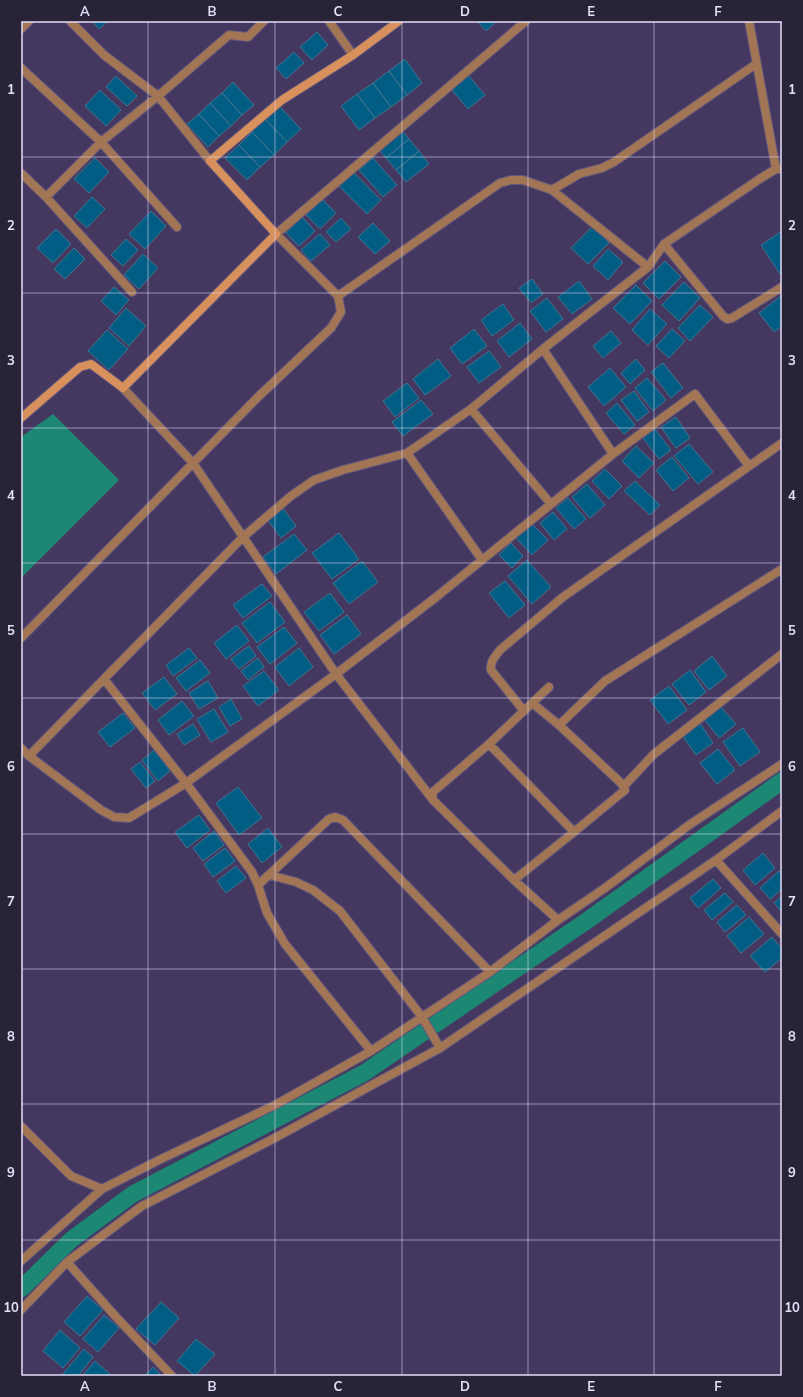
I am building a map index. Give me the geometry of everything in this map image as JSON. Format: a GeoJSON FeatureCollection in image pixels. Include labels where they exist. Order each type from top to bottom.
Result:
{"type":"FeatureCollection","features":[{"type":"Feature","properties":{"kind":"main road"},"geometry":{"type":"LineString","coordinates":[[21,418],[80,367],[91,364],[123,388],[276,234],[210,161],[282,100],[353,55],[399,21]]}},
{"type":"Feature","properties":{"kind":"street"},"geometry":{"type":"LineString","coordinates":[[21,29],[29,21]]}},
{"type":"Feature","properties":{"kind":"street"},"geometry":{"type":"LineString","coordinates":[[70,21],[104,55],[158,96],[210,161]]}},
{"type":"Feature","properties":{"kind":"street"},"geometry":{"type":"LineString","coordinates":[[46,197],[101,142],[158,96],[229,35],[248,37],[264,21]]}},
{"type":"Feature","properties":{"kind":"street"},"geometry":{"type":"LineString","coordinates":[[329,21],[353,55]]}},
{"type":"Feature","properties":{"kind":"street"},"geometry":{"type":"LineString","coordinates":[[21,638],[259,396],[331,328],[342,312],[338,296],[276,234],[526,21]]}},
{"type":"Feature","properties":{"kind":"street"},"geometry":{"type":"LineString","coordinates":[[29,756],[243,537],[291,496],[314,480],[343,470],[407,453],[471,409],[543,349],[648,267],[664,244],[761,178],[779,169],[748,21]]}},
{"type":"Feature","properties":{"kind":"street"},"geometry":{"type":"LineString","coordinates":[[552,190],[579,174],[602,168],[614,162],[756,64]]}},
{"type":"Feature","properties":{"kind":"street"},"geometry":{"type":"LineString","coordinates":[[21,68],[101,142],[177,227]]}},
{"type":"Feature","properties":{"kind":"street"},"geometry":{"type":"LineString","coordinates":[[21,173],[46,197],[132,292]]}},
{"type":"Feature","properties":{"kind":"street"},"geometry":{"type":"LineString","coordinates":[[338,296],[500,183],[511,180],[523,180],[552,190],[648,267]]}},
{"type":"Feature","properties":{"kind":"street"},"geometry":{"type":"LineString","coordinates":[[664,244],[727,319],[732,318],[782,287]]}},
{"type":"Feature","properties":{"kind":"street"},"geometry":{"type":"LineString","coordinates":[[543,349],[613,454]]}},
{"type":"Feature","properties":{"kind":"street"},"geometry":{"type":"LineString","coordinates":[[123,388],[193,463],[336,674],[433,800],[514,880],[558,920]]}},
{"type":"Feature","properties":{"kind":"street"},"geometry":{"type":"LineString","coordinates":[[21,748],[29,756],[101,810],[114,817],[129,818],[186,783],[336,674],[482,560],[613,454],[695,394],[749,466]]}},
{"type":"Feature","properties":{"kind":"street"},"geometry":{"type":"LineString","coordinates":[[471,409],[550,504]]}},
{"type":"Feature","properties":{"kind":"street"},"geometry":{"type":"LineString","coordinates":[[524,711],[491,670],[492,660],[500,650],[564,597],[782,443]]}},
{"type":"Feature","properties":{"kind":"street"},"geometry":{"type":"LineString","coordinates":[[407,453],[482,560]]}},
{"type":"Feature","properties":{"kind":"street"},"geometry":{"type":"LineString","coordinates":[[559,725],[605,681],[782,569]]}},
{"type":"Feature","properties":{"kind":"street"},"geometry":{"type":"LineString","coordinates":[[514,880],[624,792],[624,786],[654,754],[782,654]]}},
{"type":"Feature","properties":{"kind":"street"},"geometry":{"type":"LineString","coordinates":[[104,679],[186,783],[252,872],[267,913],[285,944],[371,1051]]}},
{"type":"Feature","properties":{"kind":"street"},"geometry":{"type":"LineString","coordinates":[[433,800],[432,794],[434,791],[489,744],[549,687]]}},
{"type":"Feature","properties":{"kind":"street"},"geometry":{"type":"LineString","coordinates":[[532,703],[559,725],[624,786]]}},
{"type":"Feature","properties":{"kind":"street"},"geometry":{"type":"LineString","coordinates":[[489,744],[574,832]]}},
{"type":"Feature","properties":{"kind":"street"},"geometry":{"type":"LineString","coordinates":[[21,1261],[102,1189],[275,1105],[371,1051],[423,1018],[490,972],[558,920],[605,888],[689,825],[782,764]]}},
{"type":"Feature","properties":{"kind":"street"},"geometry":{"type":"LineString","coordinates":[[21,1310],[67,1262],[142,1206],[271,1140],[438,1044],[716,860],[782,811]]}},
{"type":"Feature","properties":{"kind":"street"},"geometry":{"type":"LineString","coordinates":[[258,885],[328,819],[335,817],[344,820],[490,972]]}},
{"type":"Feature","properties":{"kind":"street"},"geometry":{"type":"LineString","coordinates":[[716,860],[782,934]]}},
{"type":"Feature","properties":{"kind":"street"},"geometry":{"type":"LineString","coordinates":[[270,875],[296,882],[313,890],[340,912],[423,1018],[438,1044]]}},
{"type":"Feature","properties":{"kind":"street"},"geometry":{"type":"LineString","coordinates":[[21,1126],[71,1176],[102,1189]]}},
{"type":"Feature","properties":{"kind":"street"},"geometry":{"type":"LineString","coordinates":[[67,1262],[172,1376]]}},
{"type":"Feature","properties":{"kind":"shaded area"},"geometry":{"type":"Polygon","coordinates":[[[53,414],[119,480],[21,578],[21,437],[53,414]]]}},
{"type":"Feature","properties":{"kind":"building"},"geometry":{"type":"Polygon","coordinates":[[[92,21],[108,21],[99,29],[92,21]]]}},
{"type":"Feature","properties":{"kind":"building"},"geometry":{"type":"Polygon","coordinates":[[[477,21],[497,21],[486,31],[477,21]]]}},
{"type":"Feature","properties":{"kind":"building"},"geometry":{"type":"Polygon","coordinates":[[[317,32],[328,45],[312,60],[300,47],[317,32]]]}},
{"type":"Feature","properties":{"kind":"building"},"geometry":{"type":"Polygon","coordinates":[[[294,52],[304,63],[286,79],[276,68],[294,52]]]}},
{"type":"Feature","properties":{"kind":"building"},"geometry":{"type":"Polygon","coordinates":[[[405,59],[422,83],[407,95],[389,71],[405,59]]]}},
{"type":"Feature","properties":{"kind":"building"},"geometry":{"type":"Polygon","coordinates":[[[389,71],[407,95],[391,107],[373,83],[389,71]]]}},
{"type":"Feature","properties":{"kind":"building"},"geometry":{"type":"Polygon","coordinates":[[[468,75],[485,95],[468,109],[451,89],[468,75]]]}},
{"type":"Feature","properties":{"kind":"building"},"geometry":{"type":"Polygon","coordinates":[[[116,76],[137,96],[127,106],[106,87],[116,76]]]}},
{"type":"Feature","properties":{"kind":"building"},"geometry":{"type":"Polygon","coordinates":[[[233,82],[254,105],[242,115],[222,93],[233,82]]]}},
{"type":"Feature","properties":{"kind":"building"},"geometry":{"type":"Polygon","coordinates":[[[373,83],[391,107],[375,118],[357,94],[373,83]]]}},
{"type":"Feature","properties":{"kind":"building"},"geometry":{"type":"Polygon","coordinates":[[[100,90],[121,110],[106,126],[85,106],[100,90]]]}},
{"type":"Feature","properties":{"kind":"building"},"geometry":{"type":"Polygon","coordinates":[[[222,93],[242,115],[231,126],[210,103],[222,93]]]}},
{"type":"Feature","properties":{"kind":"building"},"geometry":{"type":"Polygon","coordinates":[[[357,94],[375,118],[359,130],[341,106],[357,94]]]}},
{"type":"Feature","properties":{"kind":"building"},"geometry":{"type":"Polygon","coordinates":[[[210,103],[231,126],[219,136],[199,114],[210,103]]]}},
{"type":"Feature","properties":{"kind":"building"},"geometry":{"type":"Polygon","coordinates":[[[279,106],[301,129],[287,142],[265,119],[279,106]]]}},
{"type":"Feature","properties":{"kind":"building"},"geometry":{"type":"Polygon","coordinates":[[[199,114],[219,136],[208,147],[187,124],[199,114]]]}},
{"type":"Feature","properties":{"kind":"building"},"geometry":{"type":"Polygon","coordinates":[[[265,119],[287,142],[274,155],[252,132],[265,119]]]}},
{"type":"Feature","properties":{"kind":"building"},"geometry":{"type":"Polygon","coordinates":[[[399,127],[409,139],[386,158],[376,146],[399,127]]]}},
{"type":"Feature","properties":{"kind":"building"},"geometry":{"type":"Polygon","coordinates":[[[252,132],[274,155],[260,167],[239,145],[252,132]]]}},
{"type":"Feature","properties":{"kind":"building"},"geometry":{"type":"Polygon","coordinates":[[[409,139],[419,151],[396,170],[386,158],[409,139]]]}},
{"type":"Feature","properties":{"kind":"building"},"geometry":{"type":"Polygon","coordinates":[[[239,145],[260,167],[247,180],[225,158],[239,145]]]}},
{"type":"Feature","properties":{"kind":"building"},"geometry":{"type":"Polygon","coordinates":[[[419,151],[429,164],[406,182],[396,170],[419,151]]]}},
{"type":"Feature","properties":{"kind":"building"},"geometry":{"type":"Polygon","coordinates":[[[95,158],[109,172],[89,193],[74,179],[95,158]]]}},
{"type":"Feature","properties":{"kind":"building"},"geometry":{"type":"Polygon","coordinates":[[[373,158],[397,185],[383,197],[359,170],[373,158]]]}},
{"type":"Feature","properties":{"kind":"building"},"geometry":{"type":"Polygon","coordinates":[[[352,171],[381,200],[367,214],[338,185],[352,171]]]}},
{"type":"Feature","properties":{"kind":"building"},"geometry":{"type":"Polygon","coordinates":[[[92,197],[105,209],[87,228],[74,216],[92,197]]]}},
{"type":"Feature","properties":{"kind":"building"},"geometry":{"type":"Polygon","coordinates":[[[322,199],[336,213],[320,229],[306,215],[322,199]]]}},
{"type":"Feature","properties":{"kind":"building"},"geometry":{"type":"Polygon","coordinates":[[[151,211],[166,226],[145,249],[129,234],[151,211]]]}},
{"type":"Feature","properties":{"kind":"building"},"geometry":{"type":"Polygon","coordinates":[[[302,217],[315,231],[299,246],[286,233],[302,217]]]}},
{"type":"Feature","properties":{"kind":"building"},"geometry":{"type":"Polygon","coordinates":[[[341,218],[351,229],[336,242],[326,232],[341,218]]]}},
{"type":"Feature","properties":{"kind":"building"},"geometry":{"type":"Polygon","coordinates":[[[373,223],[390,241],[375,254],[358,237],[373,223]]]}},
{"type":"Feature","properties":{"kind":"building"},"geometry":{"type":"Polygon","coordinates":[[[593,226],[609,243],[588,264],[571,248],[593,226]]]}},
{"type":"Feature","properties":{"kind":"building"},"geometry":{"type":"Polygon","coordinates":[[[56,229],[71,244],[53,263],[37,248],[56,229]]]}},
{"type":"Feature","properties":{"kind":"building"},"geometry":{"type":"Polygon","coordinates":[[[782,231],[782,273],[780,274],[761,245],[782,231]]]}},
{"type":"Feature","properties":{"kind":"building"},"geometry":{"type":"Polygon","coordinates":[[[320,234],[330,245],[311,261],[301,250],[320,234]]]}},
{"type":"Feature","properties":{"kind":"building"},"geometry":{"type":"Polygon","coordinates":[[[126,239],[138,250],[123,266],[111,255],[126,239]]]}},
{"type":"Feature","properties":{"kind":"building"},"geometry":{"type":"Polygon","coordinates":[[[74,248],[85,259],[65,279],[54,269],[74,248]]]}},
{"type":"Feature","properties":{"kind":"building"},"geometry":{"type":"Polygon","coordinates":[[[608,249],[623,262],[608,280],[593,266],[608,249]]]}},
{"type":"Feature","properties":{"kind":"building"},"geometry":{"type":"Polygon","coordinates":[[[143,254],[158,268],[139,289],[124,275],[143,254]]]}},
{"type":"Feature","properties":{"kind":"building"},"geometry":{"type":"Polygon","coordinates":[[[665,261],[681,277],[659,299],[643,283],[665,261]]]}},
{"type":"Feature","properties":{"kind":"building"},"geometry":{"type":"Polygon","coordinates":[[[532,279],[543,294],[531,303],[519,288],[532,279]]]}},
{"type":"Feature","properties":{"kind":"building"},"geometry":{"type":"Polygon","coordinates":[[[579,281],[592,299],[572,314],[558,297],[579,281]]]}},
{"type":"Feature","properties":{"kind":"building"},"geometry":{"type":"Polygon","coordinates":[[[684,282],[700,298],[679,321],[662,305],[684,282]]]}},
{"type":"Feature","properties":{"kind":"building"},"geometry":{"type":"Polygon","coordinates":[[[636,285],[652,301],[630,324],[613,308],[636,285]]]}},
{"type":"Feature","properties":{"kind":"building"},"geometry":{"type":"Polygon","coordinates":[[[114,287],[129,300],[116,315],[101,301],[114,287]]]}},
{"type":"Feature","properties":{"kind":"building"},"geometry":{"type":"Polygon","coordinates":[[[782,295],[782,326],[774,332],[759,313],[782,295]]]}},
{"type":"Feature","properties":{"kind":"building"},"geometry":{"type":"Polygon","coordinates":[[[547,298],[563,319],[546,332],[530,311],[547,298]]]}},
{"type":"Feature","properties":{"kind":"building"},"geometry":{"type":"Polygon","coordinates":[[[503,304],[514,320],[492,336],[481,320],[503,304]]]}},
{"type":"Feature","properties":{"kind":"building"},"geometry":{"type":"Polygon","coordinates":[[[700,305],[713,317],[690,341],[678,328],[700,305]]]}},
{"type":"Feature","properties":{"kind":"building"},"geometry":{"type":"Polygon","coordinates":[[[126,308],[146,326],[129,346],[109,328],[126,308]]]}},
{"type":"Feature","properties":{"kind":"building"},"geometry":{"type":"Polygon","coordinates":[[[650,309],[667,324],[648,345],[632,330],[650,309]]]}},
{"type":"Feature","properties":{"kind":"building"},"geometry":{"type":"Polygon","coordinates":[[[520,323],[532,339],[509,357],[497,341],[520,323]]]}},
{"type":"Feature","properties":{"kind":"building"},"geometry":{"type":"Polygon","coordinates":[[[474,329],[487,346],[462,364],[450,348],[474,329]]]}},
{"type":"Feature","properties":{"kind":"building"},"geometry":{"type":"Polygon","coordinates":[[[672,329],[685,341],[669,358],[656,346],[672,329]]]}},
{"type":"Feature","properties":{"kind":"building"},"geometry":{"type":"Polygon","coordinates":[[[107,330],[128,349],[109,370],[88,351],[107,330]]]}},
{"type":"Feature","properties":{"kind":"building"},"geometry":{"type":"Polygon","coordinates":[[[611,331],[621,343],[603,358],[593,346],[611,331]]]}},
{"type":"Feature","properties":{"kind":"building"},"geometry":{"type":"Polygon","coordinates":[[[489,351],[501,367],[479,383],[467,367],[489,351]]]}},
{"type":"Feature","properties":{"kind":"building"},"geometry":{"type":"Polygon","coordinates":[[[438,359],[451,376],[425,395],[413,379],[438,359]]]}},
{"type":"Feature","properties":{"kind":"building"},"geometry":{"type":"Polygon","coordinates":[[[636,359],[645,370],[630,384],[621,373],[636,359]]]}},
{"type":"Feature","properties":{"kind":"building"},"geometry":{"type":"Polygon","coordinates":[[[663,363],[683,388],[671,398],[651,372],[663,363]]]}},
{"type":"Feature","properties":{"kind":"building"},"geometry":{"type":"Polygon","coordinates":[[[610,368],[626,387],[604,406],[588,387],[610,368]]]}},
{"type":"Feature","properties":{"kind":"building"},"geometry":{"type":"Polygon","coordinates":[[[647,378],[666,400],[653,411],[635,388],[647,378]]]}},
{"type":"Feature","properties":{"kind":"building"},"geometry":{"type":"Polygon","coordinates":[[[407,383],[419,398],[395,417],[383,401],[407,383]]]}},
{"type":"Feature","properties":{"kind":"building"},"geometry":{"type":"Polygon","coordinates":[[[634,391],[649,412],[637,421],[621,400],[634,391]]]}},
{"type":"Feature","properties":{"kind":"building"},"geometry":{"type":"Polygon","coordinates":[[[421,400],[433,414],[403,436],[392,422],[421,400]]]}},
{"type":"Feature","properties":{"kind":"building"},"geometry":{"type":"Polygon","coordinates":[[[617,403],[635,425],[624,434],[606,413],[617,403]]]}},
{"type":"Feature","properties":{"kind":"building"},"geometry":{"type":"Polygon","coordinates":[[[676,417],[690,438],[676,448],[661,427],[676,417]]]}},
{"type":"Feature","properties":{"kind":"building"},"geometry":{"type":"Polygon","coordinates":[[[655,429],[671,450],[659,459],[643,438],[655,429]]]}},
{"type":"Feature","properties":{"kind":"building"},"geometry":{"type":"Polygon","coordinates":[[[689,444],[713,472],[698,484],[674,456],[689,444]]]}},
{"type":"Feature","properties":{"kind":"building"},"geometry":{"type":"Polygon","coordinates":[[[636,446],[654,463],[639,478],[622,461],[636,446]]]}},
{"type":"Feature","properties":{"kind":"building"},"geometry":{"type":"Polygon","coordinates":[[[672,457],[689,478],[673,491],[656,470],[672,457]]]}},
{"type":"Feature","properties":{"kind":"building"},"geometry":{"type":"Polygon","coordinates":[[[605,469],[622,486],[609,499],[592,481],[605,469]]]}},
{"type":"Feature","properties":{"kind":"building"},"geometry":{"type":"Polygon","coordinates":[[[635,481],[660,505],[650,515],[624,491],[635,481]]]}},
{"type":"Feature","properties":{"kind":"building"},"geometry":{"type":"Polygon","coordinates":[[[587,484],[605,505],[590,518],[572,497],[587,484]]]}},
{"type":"Feature","properties":{"kind":"building"},"geometry":{"type":"Polygon","coordinates":[[[568,498],[586,519],[574,529],[556,508],[568,498]]]}},
{"type":"Feature","properties":{"kind":"building"},"geometry":{"type":"Polygon","coordinates":[[[282,507],[296,526],[281,538],[267,519],[282,507]]]}},
{"type":"Feature","properties":{"kind":"building"},"geometry":{"type":"Polygon","coordinates":[[[553,512],[567,529],[554,540],[540,523],[553,512]]]}},
{"type":"Feature","properties":{"kind":"building"},"geometry":{"type":"Polygon","coordinates":[[[532,524],[548,540],[532,555],[516,538],[532,524]]]}},
{"type":"Feature","properties":{"kind":"building"},"geometry":{"type":"Polygon","coordinates":[[[339,533],[359,559],[332,579],[312,553],[339,533]]]}},
{"type":"Feature","properties":{"kind":"building"},"geometry":{"type":"Polygon","coordinates":[[[294,534],[307,550],[276,574],[263,557],[294,534]]]}},
{"type":"Feature","properties":{"kind":"building"},"geometry":{"type":"Polygon","coordinates":[[[511,543],[523,556],[512,568],[499,555],[511,543]]]}},
{"type":"Feature","properties":{"kind":"building"},"geometry":{"type":"Polygon","coordinates":[[[527,560],[551,587],[532,604],[508,576],[527,560]]]}},
{"type":"Feature","properties":{"kind":"building"},"geometry":{"type":"Polygon","coordinates":[[[362,561],[378,582],[349,604],[333,583],[362,561]]]}},
{"type":"Feature","properties":{"kind":"building"},"geometry":{"type":"Polygon","coordinates":[[[505,581],[525,605],[509,618],[489,593],[505,581]]]}},
{"type":"Feature","properties":{"kind":"building"},"geometry":{"type":"Polygon","coordinates":[[[262,584],[272,596],[243,618],[233,605],[262,584]]]}},
{"type":"Feature","properties":{"kind":"building"},"geometry":{"type":"Polygon","coordinates":[[[330,593],[344,612],[319,631],[304,612],[330,593]]]}},
{"type":"Feature","properties":{"kind":"building"},"geometry":{"type":"Polygon","coordinates":[[[270,602],[285,622],[257,643],[242,623],[270,602]]]}},
{"type":"Feature","properties":{"kind":"building"},"geometry":{"type":"Polygon","coordinates":[[[347,615],[361,634],[334,654],[320,635],[347,615]]]}},
{"type":"Feature","properties":{"kind":"building"},"geometry":{"type":"Polygon","coordinates":[[[237,625],[249,641],[226,659],[214,643],[237,625]]]}},
{"type":"Feature","properties":{"kind":"building"},"geometry":{"type":"Polygon","coordinates":[[[284,627],[297,643],[270,664],[257,647],[284,627]]]}},
{"type":"Feature","properties":{"kind":"building"},"geometry":{"type":"Polygon","coordinates":[[[249,646],[256,656],[239,669],[231,659],[249,646]]]}},
{"type":"Feature","properties":{"kind":"building"},"geometry":{"type":"Polygon","coordinates":[[[189,648],[197,658],[173,676],[166,665],[189,648]]]}},
{"type":"Feature","properties":{"kind":"building"},"geometry":{"type":"Polygon","coordinates":[[[299,648],[313,667],[289,686],[275,667],[299,648]]]}},
{"type":"Feature","properties":{"kind":"building"},"geometry":{"type":"Polygon","coordinates":[[[712,656],[727,676],[709,690],[694,671],[712,656]]]}},
{"type":"Feature","properties":{"kind":"building"},"geometry":{"type":"Polygon","coordinates":[[[258,658],[264,667],[248,680],[241,671],[258,658]]]}},
{"type":"Feature","properties":{"kind":"building"},"geometry":{"type":"Polygon","coordinates":[[[200,660],[210,673],[186,691],[176,678],[200,660]]]}},
{"type":"Feature","properties":{"kind":"building"},"geometry":{"type":"Polygon","coordinates":[[[690,670],[706,692],[689,705],[672,684],[690,670]]]}},
{"type":"Feature","properties":{"kind":"building"},"geometry":{"type":"Polygon","coordinates":[[[264,671],[279,690],[258,706],[243,686],[264,671]]]}},
{"type":"Feature","properties":{"kind":"building"},"geometry":{"type":"Polygon","coordinates":[[[164,677],[177,694],[155,710],[142,693],[164,677]]]}},
{"type":"Feature","properties":{"kind":"building"},"geometry":{"type":"Polygon","coordinates":[[[208,681],[218,698],[199,709],[189,693],[208,681]]]}},
{"type":"Feature","properties":{"kind":"building"},"geometry":{"type":"Polygon","coordinates":[[[669,686],[687,710],[668,724],[650,700],[669,686]]]}},
{"type":"Feature","properties":{"kind":"building"},"geometry":{"type":"Polygon","coordinates":[[[231,699],[242,719],[230,726],[219,707],[231,699]]]}},
{"type":"Feature","properties":{"kind":"building"},"geometry":{"type":"Polygon","coordinates":[[[182,701],[194,716],[169,735],[158,720],[182,701]]]}},
{"type":"Feature","properties":{"kind":"building"},"geometry":{"type":"Polygon","coordinates":[[[720,706],[736,724],[719,738],[704,719],[720,706]]]}},
{"type":"Feature","properties":{"kind":"building"},"geometry":{"type":"Polygon","coordinates":[[[214,709],[228,732],[211,742],[197,719],[214,709]]]}},
{"type":"Feature","properties":{"kind":"building"},"geometry":{"type":"Polygon","coordinates":[[[123,713],[135,728],[110,747],[98,732],[123,713]]]}},
{"type":"Feature","properties":{"kind":"building"},"geometry":{"type":"Polygon","coordinates":[[[699,722],[713,743],[696,755],[682,735],[699,722]]]}},
{"type":"Feature","properties":{"kind":"building"},"geometry":{"type":"Polygon","coordinates":[[[193,724],[200,735],[184,745],[177,734],[193,724]]]}},
{"type":"Feature","properties":{"kind":"building"},"geometry":{"type":"Polygon","coordinates":[[[743,728],[760,752],[740,766],[723,742],[743,728]]]}},
{"type":"Feature","properties":{"kind":"building"},"geometry":{"type":"Polygon","coordinates":[[[718,749],[735,770],[717,784],[700,763],[718,749]]]}},
{"type":"Feature","properties":{"kind":"building"},"geometry":{"type":"Polygon","coordinates":[[[154,750],[170,771],[158,781],[142,760],[154,750]]]}},
{"type":"Feature","properties":{"kind":"building"},"geometry":{"type":"Polygon","coordinates":[[[140,762],[155,781],[146,788],[131,769],[140,762]]]}},
{"type":"Feature","properties":{"kind":"building"},"geometry":{"type":"Polygon","coordinates":[[[238,787],[262,818],[239,835],[216,803],[238,787]]]}},
{"type":"Feature","properties":{"kind":"building"},"geometry":{"type":"Polygon","coordinates":[[[199,815],[210,830],[187,848],[175,832],[199,815]]]}},
{"type":"Feature","properties":{"kind":"building"},"geometry":{"type":"Polygon","coordinates":[[[268,828],[282,847],[262,863],[248,844],[268,828]]]}},
{"type":"Feature","properties":{"kind":"building"},"geometry":{"type":"Polygon","coordinates":[[[214,831],[224,845],[203,861],[193,848],[214,831]]]}},
{"type":"Feature","properties":{"kind":"building"},"geometry":{"type":"Polygon","coordinates":[[[225,848],[235,861],[213,877],[204,864],[225,848]]]}},
{"type":"Feature","properties":{"kind":"building"},"geometry":{"type":"Polygon","coordinates":[[[763,853],[775,868],[755,885],[743,870],[763,853]]]}},
{"type":"Feature","properties":{"kind":"building"},"geometry":{"type":"Polygon","coordinates":[[[236,866],[246,878],[226,893],[217,881],[236,866]]]}},
{"type":"Feature","properties":{"kind":"building"},"geometry":{"type":"Polygon","coordinates":[[[779,871],[782,875],[782,889],[770,899],[760,888],[779,871]]]}},
{"type":"Feature","properties":{"kind":"building"},"geometry":{"type":"Polygon","coordinates":[[[713,879],[721,888],[698,908],[690,898],[713,879]]]}},
{"type":"Feature","properties":{"kind":"building"},"geometry":{"type":"Polygon","coordinates":[[[725,893],[733,902],[712,920],[704,910],[725,893]]]}},
{"type":"Feature","properties":{"kind":"building"},"geometry":{"type":"Polygon","coordinates":[[[782,896],[782,912],[774,903],[782,896]]]}},
{"type":"Feature","properties":{"kind":"building"},"geometry":{"type":"Polygon","coordinates":[[[737,905],[746,915],[725,932],[717,922],[737,905]]]}},
{"type":"Feature","properties":{"kind":"building"},"geometry":{"type":"Polygon","coordinates":[[[749,917],[764,934],[741,953],[727,936],[749,917]]]}},
{"type":"Feature","properties":{"kind":"building"},"geometry":{"type":"Polygon","coordinates":[[[772,937],[782,949],[782,958],[765,972],[750,956],[772,937]]]}},
{"type":"Feature","properties":{"kind":"building"},"geometry":{"type":"Polygon","coordinates":[[[87,1296],[103,1310],[80,1336],[64,1322],[87,1296]]]}},
{"type":"Feature","properties":{"kind":"building"},"geometry":{"type":"Polygon","coordinates":[[[161,1302],[179,1318],[155,1345],[136,1329],[161,1302]]]}},
{"type":"Feature","properties":{"kind":"building"},"geometry":{"type":"Polygon","coordinates":[[[104,1315],[119,1328],[98,1352],[83,1339],[104,1315]]]}},
{"type":"Feature","properties":{"kind":"building"},"geometry":{"type":"Polygon","coordinates":[[[60,1330],[80,1348],[63,1368],[43,1351],[60,1330]]]}},
{"type":"Feature","properties":{"kind":"building"},"geometry":{"type":"Polygon","coordinates":[[[196,1339],[215,1354],[195,1376],[177,1361],[196,1339]]]}},
{"type":"Feature","properties":{"kind":"building"},"geometry":{"type":"Polygon","coordinates":[[[84,1349],[93,1357],[78,1376],[62,1375],[84,1349]]]}},
{"type":"Feature","properties":{"kind":"building"},"geometry":{"type":"Polygon","coordinates":[[[95,1361],[111,1375],[82,1376],[95,1361]]]}},
{"type":"Feature","properties":{"kind":"building"},"geometry":{"type":"Polygon","coordinates":[[[153,1367],[162,1376],[145,1376],[153,1367]]]}},
{"type":"Feature","properties":{"kind":"waterway"},"geometry":{"type":"LineString","coordinates":[[21,1289],[72,1239],[133,1194],[364,1073],[588,920],[782,781]]}}]}
